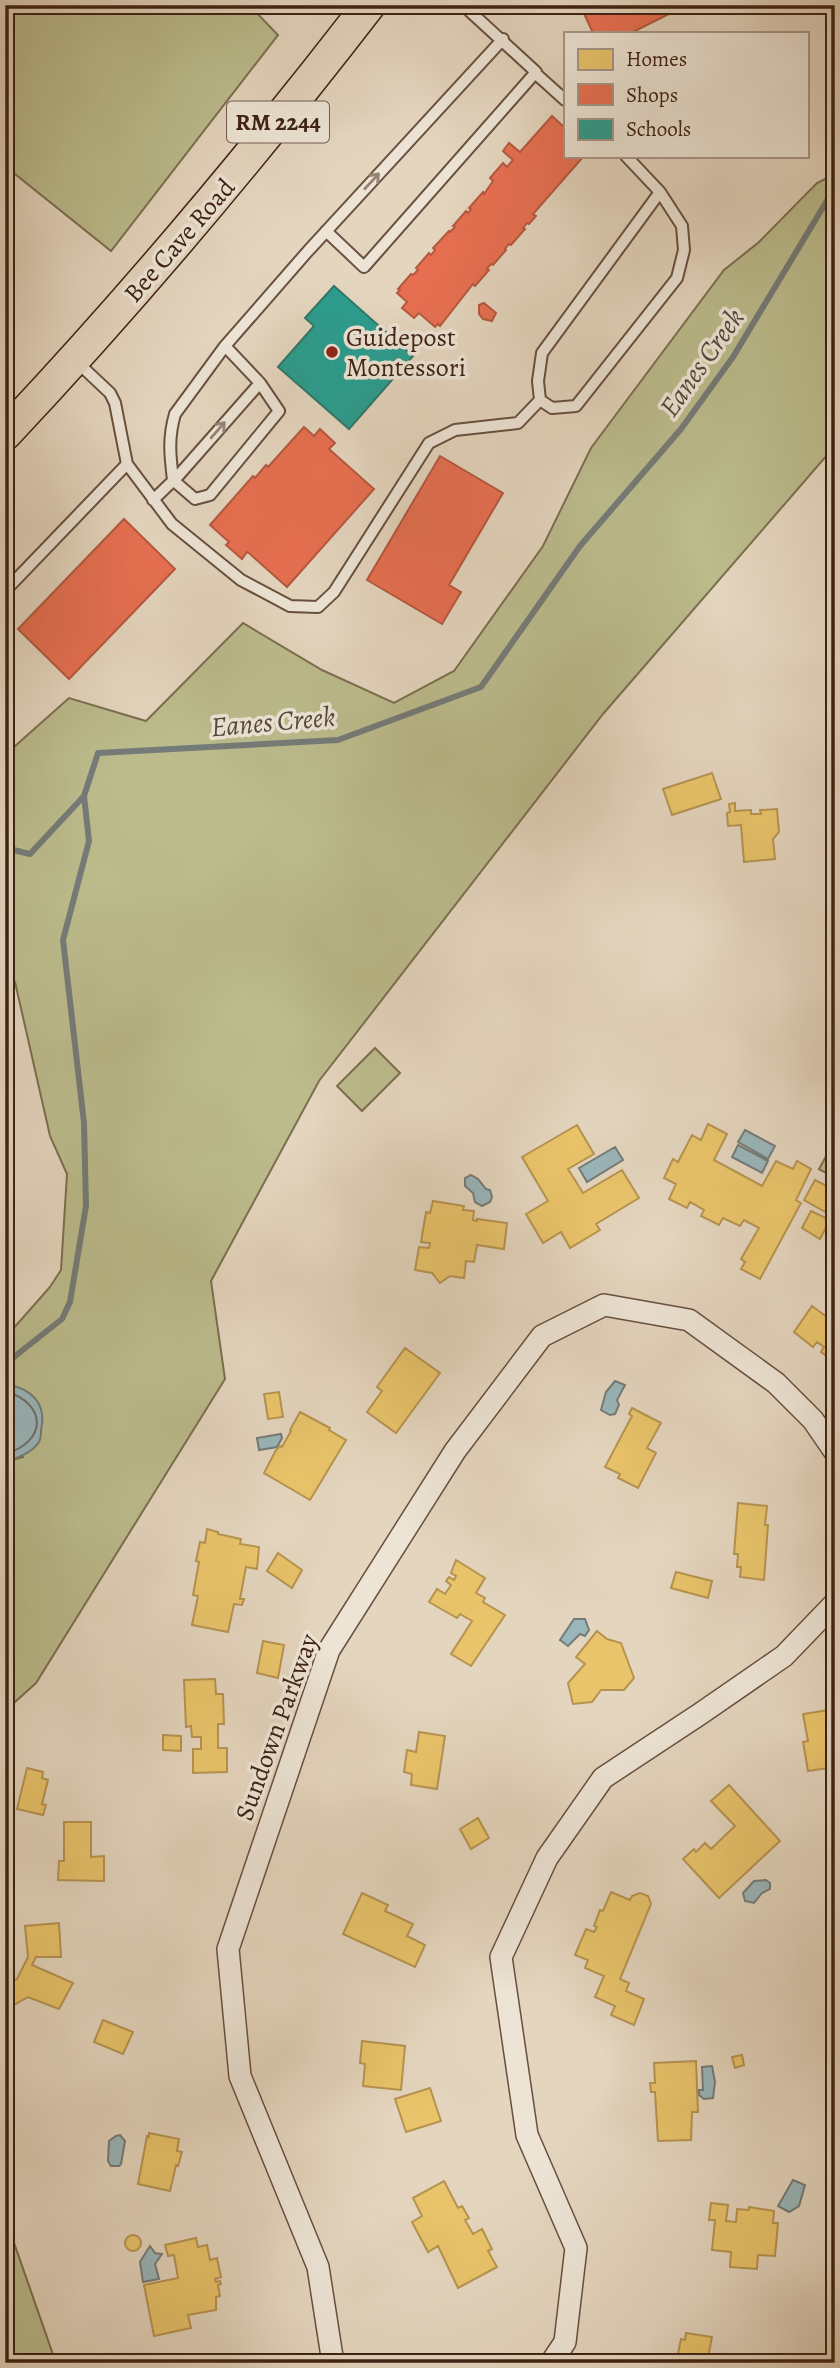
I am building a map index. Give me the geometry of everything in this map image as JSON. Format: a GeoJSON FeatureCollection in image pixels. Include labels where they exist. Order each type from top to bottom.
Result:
{"type":"FeatureCollection","features":[{"type":"Feature","properties":{"kind":"main road","name":"Bee Cave Road"},"geometry":{"type":"LineString","coordinates":[[5,434],[75,360],[227,185],[369,5]]}},
{"type":"Feature","properties":{"kind":"street","name":"Sundown Parkway"},"geometry":{"type":"LineString","coordinates":[[333,2363],[318,2267],[240,2076],[228,1949],[329,1650],[456,1451],[542,1336],[604,1305],[689,1320],[776,1384],[813,1420],[835,1452]]}},
{"type":"Feature","properties":{"kind":"street"},"geometry":{"type":"LineString","coordinates":[[551,2363],[565,2343],[576,2248],[527,2135],[501,1957],[547,1858],[603,1778],[783,1656],[835,1603]]}},
{"type":"Feature","properties":{"kind":"lane"},"geometry":{"type":"LineString","coordinates":[[463,5],[564,99]]}},
{"type":"Feature","properties":{"kind":"lane"},"geometry":{"type":"LineString","coordinates":[[225,346],[260,383],[279,411],[210,495],[195,499],[173,480],[169,443],[175,414],[225,346],[326,231],[503,40]]}},
{"type":"Feature","properties":{"kind":"lane"},"geometry":{"type":"LineString","coordinates":[[326,231],[364,267],[535,73]]}},
{"type":"Feature","properties":{"kind":"lane"},"geometry":{"type":"LineString","coordinates":[[540,400],[552,408],[576,406],[677,278],[684,250],[682,226],[660,192],[628,158]]}},
{"type":"Feature","properties":{"kind":"lane"},"geometry":{"type":"LineString","coordinates":[[75,360],[110,393],[118,415],[127,464],[172,524],[241,580],[290,606],[318,607],[334,592],[429,443],[455,430],[518,423],[540,400],[538,381],[542,353],[660,192]]}},
{"type":"Feature","properties":{"kind":"lane"},"geometry":{"type":"LineString","coordinates":[[153,500],[260,383]]}},
{"type":"Feature","properties":{"kind":"lane"},"geometry":{"type":"LineString","coordinates":[[5,591],[127,464]]}},
{"type":"Feature","properties":{"kind":"green space"},"geometry":{"type":"Polygon","coordinates":[[[5,5],[249,5],[278,35],[111,251],[5,166],[5,5]]]}},
{"type":"Feature","properties":{"kind":"green space"},"geometry":{"type":"Polygon","coordinates":[[[835,174],[835,446],[603,714],[319,1081],[211,1281],[225,1379],[36,1683],[5,1711],[5,1462],[23,1457],[9,1384],[5,1384],[5,1338],[50,1287],[61,1270],[67,1174],[50,1136],[15,982],[5,965],[5,755],[69,698],[146,721],[243,623],[322,670],[394,703],[454,671],[543,546],[591,448],[724,270],[759,242],[817,183],[835,174]]]}},
{"type":"Feature","properties":{"kind":"green space"},"geometry":{"type":"Polygon","coordinates":[[[375,1048],[400,1073],[362,1111],[337,1086],[375,1048]]]}},
{"type":"Feature","properties":{"kind":"green space"},"geometry":{"type":"Polygon","coordinates":[[[831,1147],[835,1149],[835,1178],[819,1169],[831,1147]]]}},
{"type":"Feature","properties":{"kind":"green space"},"geometry":{"type":"Polygon","coordinates":[[[5,2217],[56,2363],[5,2363],[5,2217]]]}},
{"type":"Feature","properties":{"kind":"water"},"geometry":{"type":"Polygon","coordinates":[[[745,1130],[775,1146],[768,1159],[738,1142],[745,1130]]]}},
{"type":"Feature","properties":{"kind":"water"},"geometry":{"type":"Polygon","coordinates":[[[738,1145],[768,1161],[762,1173],[732,1157],[738,1145]]]}},
{"type":"Feature","properties":{"kind":"water"},"geometry":{"type":"Polygon","coordinates":[[[615,1147],[623,1160],[587,1182],[579,1168],[615,1147]]]}},
{"type":"Feature","properties":{"kind":"water"},"geometry":{"type":"Polygon","coordinates":[[[471,1175],[490,1190],[490,1202],[482,1206],[475,1202],[473,1193],[465,1186],[465,1178],[471,1175]]]}},
{"type":"Feature","properties":{"kind":"water"},"geometry":{"type":"Polygon","coordinates":[[[615,1381],[625,1385],[617,1400],[619,1405],[615,1414],[610,1415],[601,1410],[606,1392],[615,1381]]]}},
{"type":"Feature","properties":{"kind":"water"},"geometry":{"type":"Polygon","coordinates":[[[5,1384],[30,1393],[42,1412],[42,1421],[40,1439],[36,1446],[24,1455],[5,1462],[5,1384]]]}},
{"type":"Feature","properties":{"kind":"water"},"geometry":{"type":"Polygon","coordinates":[[[281,1434],[282,1438],[277,1447],[259,1450],[257,1438],[281,1434]]]}},
{"type":"Feature","properties":{"kind":"water"},"geometry":{"type":"Polygon","coordinates":[[[574,1619],[585,1619],[589,1630],[585,1636],[580,1634],[568,1646],[560,1640],[574,1619]]]}},
{"type":"Feature","properties":{"kind":"water"},"geometry":{"type":"Polygon","coordinates":[[[766,1880],[770,1883],[770,1889],[762,1893],[754,1903],[745,1901],[743,1893],[754,1881],[766,1880]]]}},
{"type":"Feature","properties":{"kind":"water"},"geometry":{"type":"Polygon","coordinates":[[[712,2066],[715,2082],[713,2098],[704,2099],[699,2095],[699,2090],[703,2090],[702,2067],[712,2066]]]}},
{"type":"Feature","properties":{"kind":"water"},"geometry":{"type":"Polygon","coordinates":[[[120,2135],[125,2141],[121,2164],[111,2166],[108,2161],[109,2141],[120,2135]]]}},
{"type":"Feature","properties":{"kind":"water"},"geometry":{"type":"Polygon","coordinates":[[[793,2180],[805,2185],[799,2206],[789,2212],[778,2206],[793,2180]]]}},
{"type":"Feature","properties":{"kind":"water"},"geometry":{"type":"Polygon","coordinates":[[[150,2246],[155,2253],[162,2254],[155,2264],[159,2279],[143,2282],[140,2262],[150,2246]]]}},
{"type":"Feature","properties":{"kind":"building: Homes"},"geometry":{"type":"Polygon","coordinates":[[[712,773],[721,799],[672,815],[663,789],[712,773]]]}},
{"type":"Feature","properties":{"kind":"building: Homes"},"geometry":{"type":"Polygon","coordinates":[[[735,803],[735,811],[751,810],[751,814],[761,814],[760,810],[777,809],[779,832],[773,839],[775,859],[744,862],[741,825],[728,826],[729,804],[735,803]]]}},
{"type":"Feature","properties":{"kind":"building: Homes"},"geometry":{"type":"Polygon","coordinates":[[[708,1124],[727,1134],[714,1160],[762,1186],[776,1161],[793,1169],[797,1161],[811,1169],[796,1200],[801,1203],[760,1279],[741,1269],[745,1262],[741,1259],[759,1228],[744,1220],[740,1226],[723,1218],[719,1225],[701,1216],[704,1210],[690,1202],[687,1208],[669,1199],[676,1184],[664,1178],[673,1159],[678,1162],[692,1135],[701,1140],[708,1124]]]}},
{"type":"Feature","properties":{"kind":"building: Homes"},"geometry":{"type":"Polygon","coordinates":[[[5,1125],[10,1170],[13,1169],[14,1186],[5,1186],[5,1125]]]}},
{"type":"Feature","properties":{"kind":"building: Homes"},"geometry":{"type":"Polygon","coordinates":[[[577,1125],[594,1154],[568,1169],[583,1193],[622,1170],[639,1198],[596,1224],[600,1230],[570,1248],[561,1232],[543,1243],[526,1214],[548,1201],[522,1157],[577,1125]]]}},
{"type":"Feature","properties":{"kind":"building: Homes"},"geometry":{"type":"Polygon","coordinates":[[[815,1180],[835,1190],[835,1205],[829,1214],[804,1200],[815,1180]]]}},
{"type":"Feature","properties":{"kind":"building: Homes"},"geometry":{"type":"Polygon","coordinates":[[[433,1201],[464,1206],[463,1210],[474,1211],[473,1220],[507,1223],[504,1249],[477,1245],[474,1262],[466,1261],[464,1278],[450,1276],[440,1283],[432,1273],[415,1270],[419,1247],[429,1248],[430,1243],[421,1242],[426,1212],[430,1213],[433,1201]]]}},
{"type":"Feature","properties":{"kind":"building: Homes"},"geometry":{"type":"Polygon","coordinates":[[[811,1211],[830,1220],[820,1239],[802,1228],[811,1211]]]}},
{"type":"Feature","properties":{"kind":"building: Homes"},"geometry":{"type":"Polygon","coordinates":[[[812,1306],[835,1323],[835,1362],[821,1352],[824,1347],[817,1342],[813,1347],[794,1332],[812,1306]]]}},
{"type":"Feature","properties":{"kind":"building: Homes"},"geometry":{"type":"Polygon","coordinates":[[[405,1348],[440,1373],[396,1433],[367,1412],[382,1391],[377,1387],[405,1348]]]}},
{"type":"Feature","properties":{"kind":"building: Homes"},"geometry":{"type":"Polygon","coordinates":[[[279,1392],[283,1417],[268,1419],[264,1394],[279,1392]]]}},
{"type":"Feature","properties":{"kind":"building: Homes"},"geometry":{"type":"Polygon","coordinates":[[[632,1408],[661,1423],[647,1448],[656,1453],[638,1488],[618,1478],[620,1474],[605,1467],[632,1416],[629,1414],[632,1408]]]}},
{"type":"Feature","properties":{"kind":"building: Homes"},"geometry":{"type":"Polygon","coordinates":[[[300,1412],[346,1440],[310,1500],[264,1473],[276,1450],[282,1447],[300,1412]]]}},
{"type":"Feature","properties":{"kind":"building: Homes"},"geometry":{"type":"Polygon","coordinates":[[[738,1503],[767,1506],[764,1580],[740,1577],[741,1567],[737,1567],[738,1554],[734,1554],[738,1503]]]}},
{"type":"Feature","properties":{"kind":"building: Homes"},"geometry":{"type":"Polygon","coordinates":[[[207,1529],[241,1539],[240,1544],[259,1547],[257,1569],[246,1567],[240,1599],[244,1599],[242,1605],[234,1604],[228,1632],[192,1625],[198,1596],[193,1595],[199,1562],[196,1561],[200,1542],[205,1543],[207,1529]]]}},
{"type":"Feature","properties":{"kind":"building: Homes"},"geometry":{"type":"Polygon","coordinates":[[[278,1553],[302,1570],[292,1588],[267,1571],[278,1553]]]}},
{"type":"Feature","properties":{"kind":"building: Homes"},"geometry":{"type":"Polygon","coordinates":[[[456,1560],[485,1578],[476,1593],[485,1598],[483,1602],[505,1615],[471,1666],[451,1654],[472,1621],[460,1614],[457,1618],[429,1602],[437,1589],[445,1594],[451,1585],[446,1581],[449,1577],[454,1580],[456,1576],[451,1573],[456,1560]]]}},
{"type":"Feature","properties":{"kind":"building: Homes"},"geometry":{"type":"Polygon","coordinates":[[[676,1572],[712,1581],[708,1598],[671,1588],[676,1572]]]}},
{"type":"Feature","properties":{"kind":"building: Homes"},"geometry":{"type":"Polygon","coordinates":[[[597,1631],[607,1639],[621,1643],[634,1678],[624,1690],[601,1690],[592,1702],[573,1704],[568,1683],[585,1664],[576,1657],[597,1631]]]}},
{"type":"Feature","properties":{"kind":"building: Homes"},"geometry":{"type":"Polygon","coordinates":[[[263,1641],[284,1645],[278,1678],[257,1673],[263,1641]]]}},
{"type":"Feature","properties":{"kind":"building: Homes"},"geometry":{"type":"Polygon","coordinates":[[[215,1679],[216,1694],[223,1694],[224,1724],[218,1724],[218,1748],[227,1748],[227,1772],[193,1773],[193,1749],[201,1749],[201,1737],[192,1737],[191,1726],[186,1727],[184,1680],[215,1679]]]}},
{"type":"Feature","properties":{"kind":"building: Homes"},"geometry":{"type":"Polygon","coordinates":[[[835,1709],[835,1767],[808,1771],[803,1742],[808,1741],[803,1714],[835,1709]]]}},
{"type":"Feature","properties":{"kind":"building: Homes"},"geometry":{"type":"Polygon","coordinates":[[[419,1732],[445,1736],[437,1789],[411,1785],[412,1774],[404,1772],[407,1750],[416,1752],[419,1732]]]}},
{"type":"Feature","properties":{"kind":"building: Homes"},"geometry":{"type":"Polygon","coordinates":[[[163,1735],[181,1736],[181,1751],[163,1750],[163,1735]]]}},
{"type":"Feature","properties":{"kind":"building: Homes"},"geometry":{"type":"Polygon","coordinates":[[[27,1768],[43,1772],[42,1778],[48,1780],[42,1804],[46,1805],[43,1815],[17,1809],[27,1768]]]}},
{"type":"Feature","properties":{"kind":"building: Homes"},"geometry":{"type":"Polygon","coordinates":[[[729,1785],[780,1841],[719,1898],[683,1859],[705,1843],[711,1849],[735,1826],[711,1801],[729,1785]]]}},
{"type":"Feature","properties":{"kind":"building: Homes"},"geometry":{"type":"Polygon","coordinates":[[[478,1818],[489,1838],[471,1849],[460,1829],[478,1818]]]}},
{"type":"Feature","properties":{"kind":"building: Homes"},"geometry":{"type":"Polygon","coordinates":[[[64,1822],[91,1822],[91,1857],[104,1856],[104,1881],[58,1880],[59,1861],[64,1861],[64,1822]]]}},
{"type":"Feature","properties":{"kind":"building: Homes"},"geometry":{"type":"Polygon","coordinates":[[[611,1892],[630,1900],[632,1896],[640,1893],[648,1896],[651,1904],[620,1979],[629,1983],[626,1991],[644,1999],[634,2025],[611,2015],[615,2006],[595,1997],[604,1976],[585,1968],[588,1960],[575,1955],[586,1929],[594,1932],[597,1927],[594,1926],[600,1910],[603,1911],[611,1892]]]}},
{"type":"Feature","properties":{"kind":"building: Homes"},"geometry":{"type":"Polygon","coordinates":[[[362,1893],[388,1905],[385,1911],[413,1924],[407,1936],[425,1945],[415,1967],[343,1934],[362,1893]]]}},
{"type":"Feature","properties":{"kind":"building: Homes"},"geometry":{"type":"Polygon","coordinates":[[[59,1923],[61,1957],[36,1957],[32,1965],[73,1983],[59,2009],[28,1997],[5,2010],[5,1985],[17,1979],[28,1957],[25,1926],[59,1923]]]}},
{"type":"Feature","properties":{"kind":"building: Homes"},"geometry":{"type":"Polygon","coordinates":[[[103,2020],[133,2032],[123,2054],[94,2042],[103,2020]]]}},
{"type":"Feature","properties":{"kind":"building: Homes"},"geometry":{"type":"Polygon","coordinates":[[[362,2041],[405,2046],[401,2090],[363,2086],[365,2064],[360,2063],[362,2041]]]}},
{"type":"Feature","properties":{"kind":"building: Homes"},"geometry":{"type":"Polygon","coordinates":[[[742,2055],[744,2065],[735,2068],[732,2057],[742,2055]]]}},
{"type":"Feature","properties":{"kind":"building: Homes"},"geometry":{"type":"Polygon","coordinates":[[[696,2061],[698,2112],[692,2112],[691,2140],[658,2141],[655,2092],[651,2092],[650,2083],[655,2083],[654,2063],[696,2061]]]}},
{"type":"Feature","properties":{"kind":"building: Homes"},"geometry":{"type":"Polygon","coordinates":[[[430,2088],[441,2121],[406,2132],[395,2099],[430,2088]]]}},
{"type":"Feature","properties":{"kind":"building: Homes"},"geometry":{"type":"Polygon","coordinates":[[[149,2133],[179,2139],[177,2151],[182,2152],[170,2191],[138,2184],[149,2133]]]}},
{"type":"Feature","properties":{"kind":"building: Homes"},"geometry":{"type":"Polygon","coordinates":[[[444,2181],[458,2208],[462,2206],[469,2218],[465,2220],[473,2234],[482,2229],[492,2249],[488,2251],[497,2267],[458,2288],[438,2246],[428,2252],[412,2222],[422,2216],[413,2198],[444,2181]]]}},
{"type":"Feature","properties":{"kind":"building: Homes"},"geometry":{"type":"Polygon","coordinates":[[[711,2203],[728,2205],[726,2221],[736,2222],[737,2209],[749,2210],[749,2207],[774,2211],[773,2223],[778,2223],[775,2256],[758,2255],[757,2269],[730,2267],[731,2252],[712,2250],[715,2220],[709,2220],[711,2203]]]}},
{"type":"Feature","properties":{"kind":"building: Homes"},"geometry":{"type":"Polygon","coordinates":[[[133,2235],[139,2237],[139,2249],[133,2251],[127,2249],[125,2243],[127,2237],[133,2235]]]}},
{"type":"Feature","properties":{"kind":"building: Homes"},"geometry":{"type":"Polygon","coordinates":[[[196,2238],[198,2247],[207,2245],[210,2260],[217,2258],[221,2277],[215,2279],[221,2284],[218,2285],[220,2296],[216,2297],[216,2310],[188,2315],[191,2328],[154,2336],[144,2285],[178,2278],[174,2255],[168,2256],[165,2245],[196,2238]]]}},
{"type":"Feature","properties":{"kind":"building: Homes"},"geometry":{"type":"Polygon","coordinates":[[[686,2333],[712,2337],[707,2363],[676,2363],[681,2339],[685,2340],[686,2333]]]}},
{"type":"Feature","properties":{"kind":"building: Homes"},"geometry":{"type":"Polygon","coordinates":[[[176,2357],[177,2363],[155,2363],[176,2357]]]}},
{"type":"Feature","properties":{"kind":"building: Shops"},"geometry":{"type":"Polygon","coordinates":[[[580,5],[687,5],[633,32],[593,32],[580,5]]]}},
{"type":"Feature","properties":{"kind":"building: Shops"},"geometry":{"type":"Polygon","coordinates":[[[552,116],[564,127],[564,158],[582,158],[533,214],[536,216],[527,223],[523,228],[525,229],[493,265],[491,264],[475,286],[473,284],[440,326],[438,324],[435,327],[419,313],[414,318],[402,308],[407,302],[397,293],[400,290],[398,289],[418,270],[416,268],[429,253],[431,255],[435,250],[433,248],[455,227],[453,226],[466,211],[468,213],[483,192],[484,194],[493,181],[490,178],[503,163],[507,167],[513,160],[503,151],[509,143],[520,152],[552,116]]]}},
{"type":"Feature","properties":{"kind":"building: Shops"},"geometry":{"type":"Polygon","coordinates":[[[484,303],[496,313],[492,321],[483,319],[479,314],[479,305],[484,303]]]}},
{"type":"Feature","properties":{"kind":"building: Shops"},"geometry":{"type":"Polygon","coordinates":[[[304,427],[314,436],[320,429],[335,443],[329,449],[374,489],[287,587],[247,552],[242,559],[226,545],[229,542],[210,525],[253,476],[255,478],[266,465],[268,467],[304,427]]]}},
{"type":"Feature","properties":{"kind":"building: Shops"},"geometry":{"type":"Polygon","coordinates":[[[440,456],[503,493],[449,585],[461,592],[442,624],[367,580],[440,456]]]}},
{"type":"Feature","properties":{"kind":"building: Shops"},"geometry":{"type":"Polygon","coordinates":[[[124,519],[175,569],[69,679],[18,629],[124,519]]]}},
{"type":"Feature","properties":{"kind":"building: Schools"},"geometry":{"type":"Polygon","coordinates":[[[334,286],[413,356],[349,429],[278,367],[314,326],[305,318],[334,286]]]}},
{"type":"Feature","properties":{"kind":"waterway","name":"Eanes Creek"},"geometry":{"type":"LineString","coordinates":[[5,1364],[62,1319],[70,1302],[86,1206],[84,1123],[63,940],[89,841],[84,796],[98,753],[338,740],[481,687],[580,546],[681,429],[733,357],[831,194],[835,192]]}},
{"type":"Feature","properties":{"kind":"waterway"},"geometry":{"type":"LineString","coordinates":[[5,848],[30,854],[84,796]]}},
{"type":"Feature","properties":{"kind":"place","name":"Guidepost Montessori"},"geometry":{"type":"Point","coordinates":[332,352]}}]}
